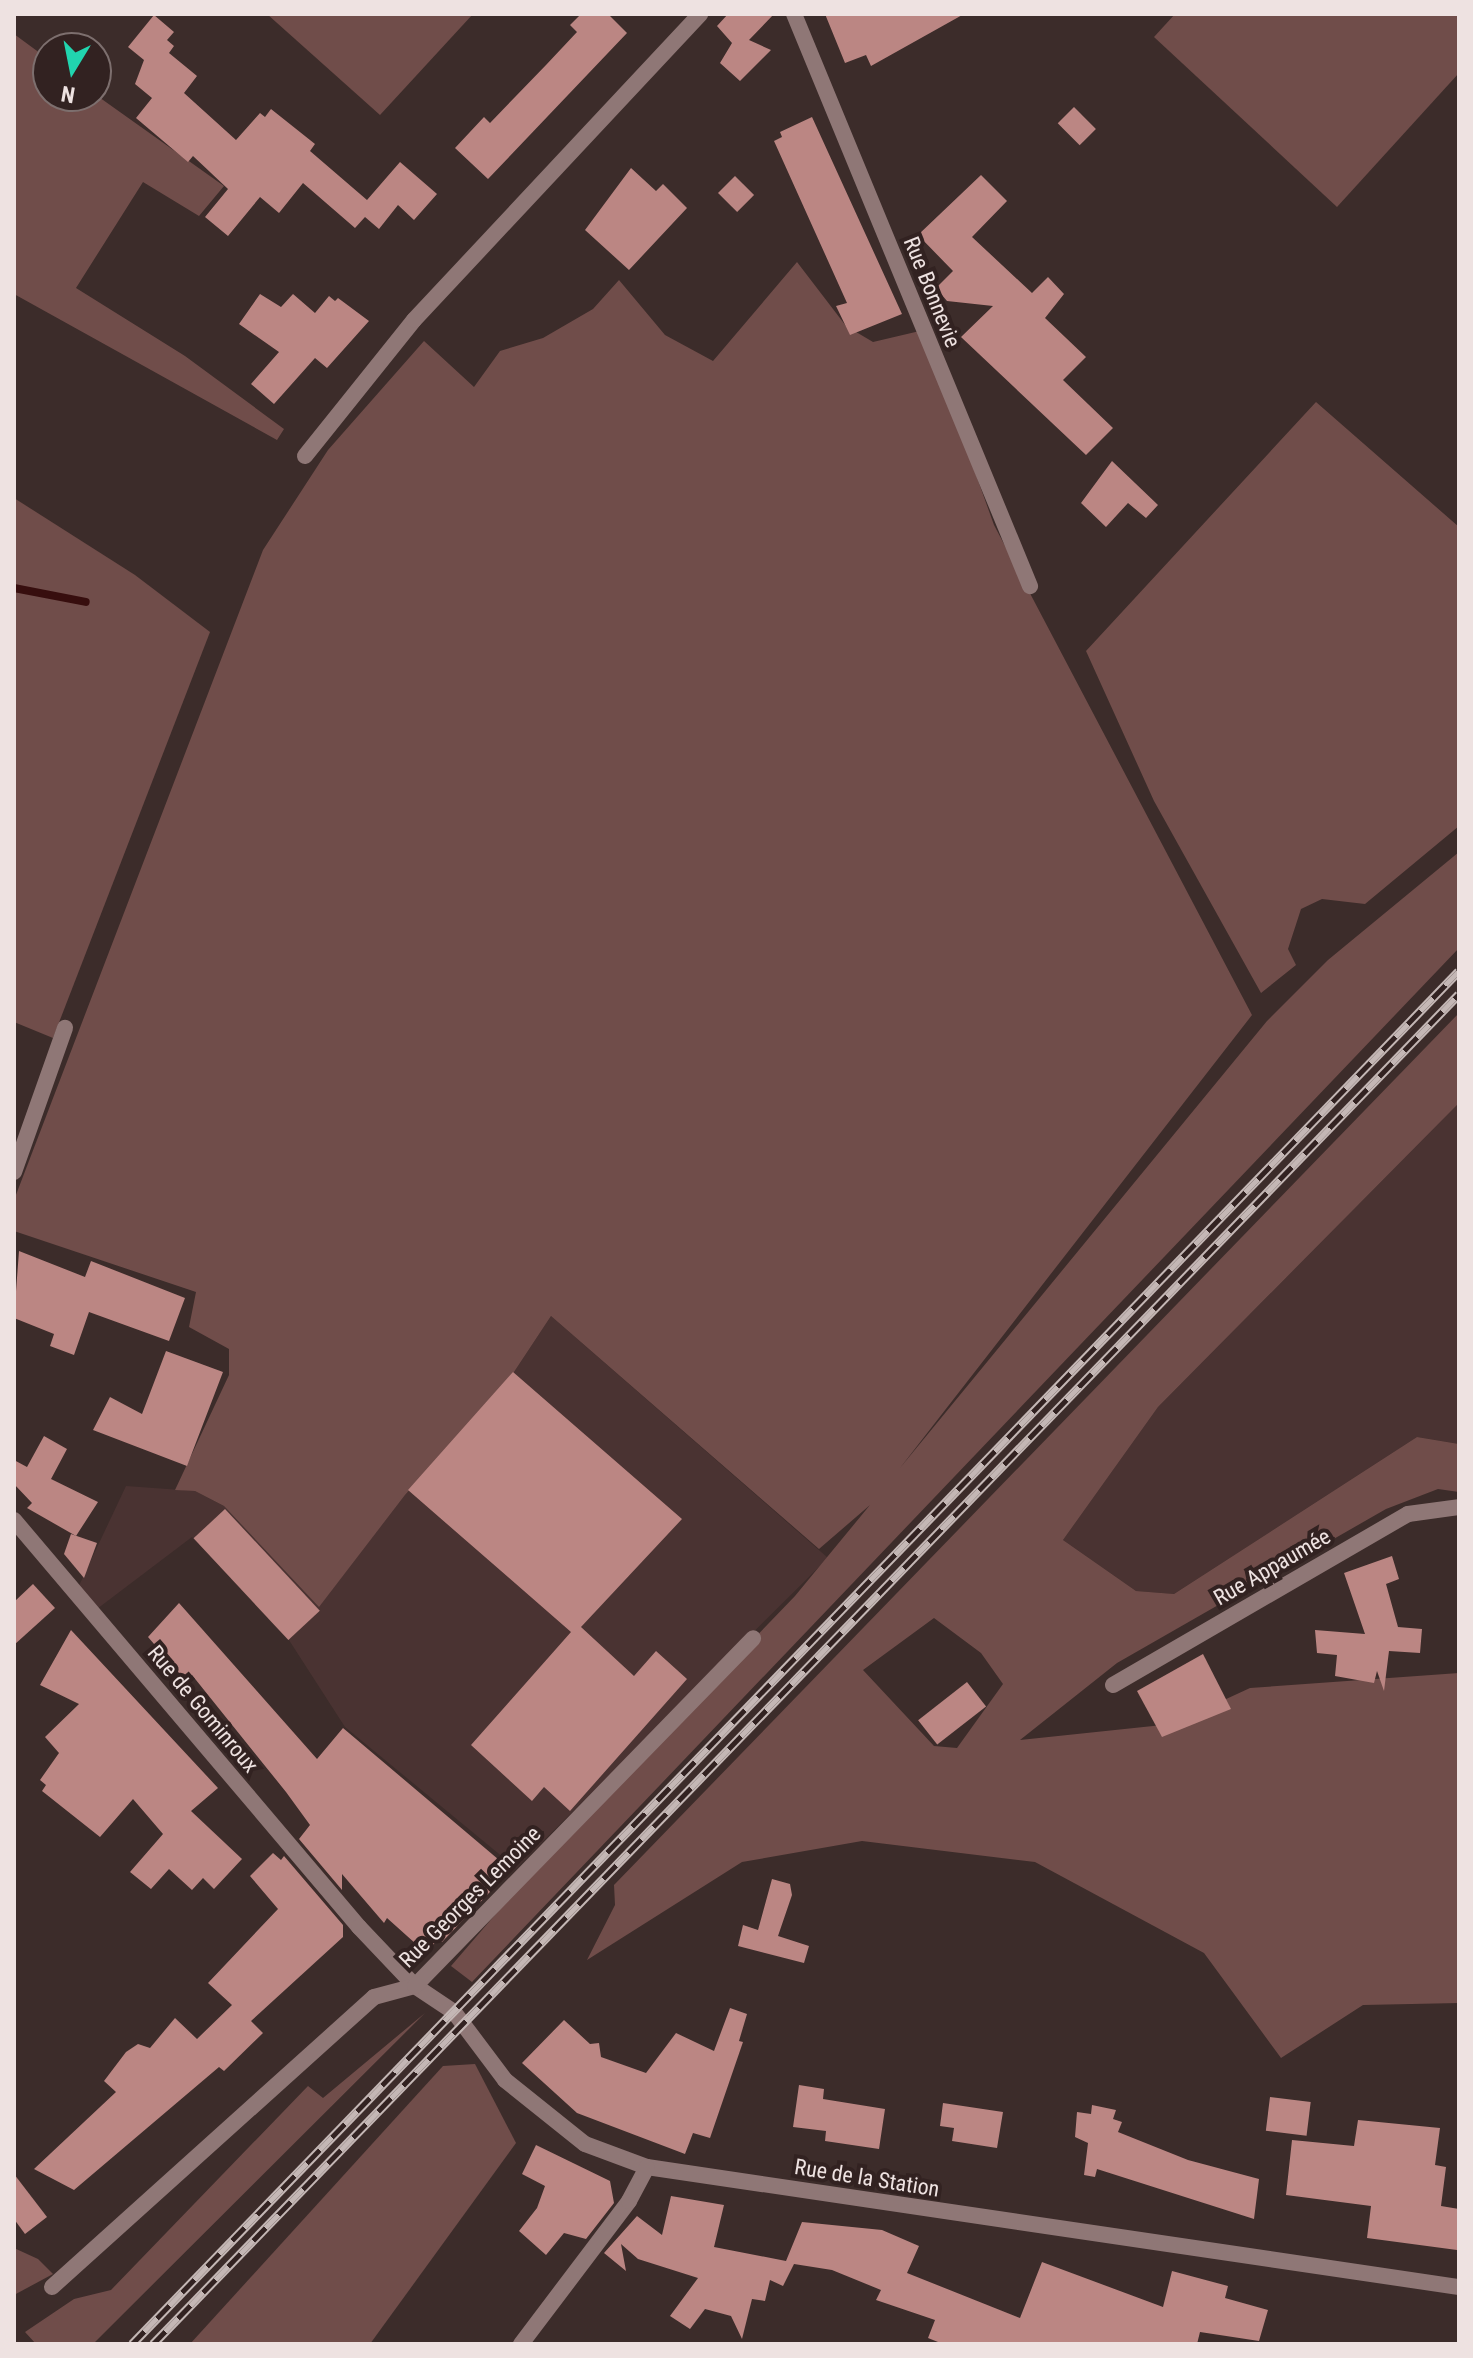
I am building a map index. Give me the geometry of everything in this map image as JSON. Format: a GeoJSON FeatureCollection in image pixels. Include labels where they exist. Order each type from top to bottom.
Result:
{"type":"FeatureCollection","features":[{"type":"Feature","properties":{"kind":"street"},"geometry":{"type":"LineString","coordinates":[[305,456],[414,320],[700,14]]}},
{"type":"Feature","properties":{"kind":"street","name":"Rue Bonnevie"},"geometry":{"type":"LineString","coordinates":[[794,14],[1030,586]]}},
{"type":"Feature","properties":{"kind":"street"},"geometry":{"type":"LineString","coordinates":[[14,1172],[65,1028]]}},
{"type":"Feature","properties":{"kind":"street","name":"Rue Appaumée"},"geometry":{"type":"LineString","coordinates":[[1113,1685],[1408,1514],[1459,1507]]}},
{"type":"Feature","properties":{"kind":"street","name":"Rue de Gominroux"},"geometry":{"type":"LineString","coordinates":[[14,1520],[359,1927]]}},
{"type":"Feature","properties":{"kind":"street","name":"Rue Georges Lemoine"},"geometry":{"type":"LineString","coordinates":[[52,2287],[374,1997],[415,1986],[753,1638]]}},
{"type":"Feature","properties":{"kind":"street","name":"Rue de la Station"},"geometry":{"type":"LineString","coordinates":[[359,1927],[415,1986],[454,2012],[505,2080],[562,2129],[611,2157],[647,2167],[1459,2287]]}},
{"type":"Feature","properties":{"kind":"street"},"geometry":{"type":"LineString","coordinates":[[521,2344],[629,2201],[647,2167]]}},
{"type":"Feature","properties":{"kind":"shaded area"},"geometry":{"type":"Polygon","coordinates":[[[267,14],[473,14],[380,115],[267,14]]]}},
{"type":"Feature","properties":{"kind":"shaded area"},"geometry":{"type":"Polygon","coordinates":[[[1175,14],[1459,14],[1459,73],[1337,207],[1154,37],[1175,14]]]}},
{"type":"Feature","properties":{"kind":"shaded area"},"geometry":{"type":"Polygon","coordinates":[[[14,34],[32,47],[32,112],[112,112],[112,106],[224,186],[199,216],[143,182],[76,288],[185,356],[284,429],[277,440],[14,294],[14,34]]]}},
{"type":"Feature","properties":{"kind":"shaded area"},"geometry":{"type":"Polygon","coordinates":[[[797,262],[846,326],[873,342],[924,330],[994,525],[1252,1015],[900,1468],[1267,1021],[1328,960],[1459,852],[1459,948],[472,1982],[451,1966],[556,1844],[795,1596],[870,1505],[819,1549],[551,1316],[514,1372],[405,1495],[319,1607],[224,1506],[195,1491],[175,1490],[229,1375],[229,1349],[189,1327],[196,1292],[14,1231],[14,1200],[263,550],[328,450],[424,341],[474,387],[500,351],[543,338],[593,309],[619,280],[665,335],[713,361],[797,262]]]}},
{"type":"Feature","properties":{"kind":"shaded area"},"geometry":{"type":"Polygon","coordinates":[[[1316,402],[1459,527],[1459,826],[1365,904],[1322,899],[1301,909],[1288,949],[1296,965],[1261,993],[1154,801],[1086,651],[1316,402]]]}},
{"type":"Feature","properties":{"kind":"shaded area"},"geometry":{"type":"Polygon","coordinates":[[[14,498],[135,575],[210,632],[53,1038],[14,1022],[14,498]]]}},
{"type":"Feature","properties":{"kind":"shaded area"},"geometry":{"type":"Polygon","coordinates":[[[1459,1013],[1459,1103],[1158,1407],[1063,1540],[1136,1591],[1174,1594],[1417,1437],[1459,1444],[1459,1492],[1438,1489],[1386,1509],[1117,1663],[1020,1740],[1172,1724],[1250,1688],[1459,1673],[1459,2003],[1363,2005],[1281,2058],[1204,1953],[1035,1862],[862,1841],[742,1862],[587,1960],[615,1905],[614,1885],[1459,1013]],[[934,1618],[863,1670],[934,1746],[957,1748],[1003,1684],[981,1653],[934,1618]]]}},
{"type":"Feature","properties":{"kind":"shaded area"},"geometry":{"type":"Polygon","coordinates":[[[1459,1103],[1459,1444],[1417,1437],[1174,1594],[1136,1591],[1063,1540],[1158,1407],[1459,1103]]]}},
{"type":"Feature","properties":{"kind":"shaded area"},"geometry":{"type":"Polygon","coordinates":[[[551,1316],[828,1558],[516,1868],[345,1727],[287,1637],[192,1537],[93,1612],[76,1592],[126,1486],[195,1491],[224,1506],[319,1606],[405,1495],[514,1372],[551,1316]]]}},
{"type":"Feature","properties":{"kind":"shaded area"},"geometry":{"type":"Polygon","coordinates":[[[425,2013],[93,2344],[36,2344],[25,2332],[74,2299],[111,2290],[308,2086],[323,2098],[425,2013]]]}},
{"type":"Feature","properties":{"kind":"shaded area"},"geometry":{"type":"Polygon","coordinates":[[[475,2064],[516,2143],[370,2344],[190,2344],[443,2066],[475,2064]]]}},
{"type":"Feature","properties":{"kind":"shaded area"},"geometry":{"type":"Polygon","coordinates":[[[14,2248],[38,2259],[53,2274],[14,2295],[14,2248]]]}},
{"type":"Feature","properties":{"kind":"building"},"geometry":{"type":"Polygon","coordinates":[[[581,14],[608,14],[627,33],[488,179],[455,148],[484,117],[490,123],[546,65],[577,32],[570,25],[581,14]]]}},
{"type":"Feature","properties":{"kind":"building"},"geometry":{"type":"Polygon","coordinates":[[[728,14],[774,14],[749,40],[771,50],[740,81],[720,63],[732,43],[717,26],[728,14]]]}},
{"type":"Feature","properties":{"kind":"building"},"geometry":{"type":"Polygon","coordinates":[[[825,14],[964,14],[871,66],[866,55],[845,63],[825,14]]]}},
{"type":"Feature","properties":{"kind":"building"},"geometry":{"type":"Polygon","coordinates":[[[154,15],[174,32],[167,40],[174,46],[169,53],[197,76],[184,93],[236,140],[260,113],[265,117],[271,109],[315,144],[310,151],[367,200],[400,162],[437,194],[414,220],[398,205],[379,229],[365,217],[355,228],[303,183],[279,213],[260,197],[228,236],[205,217],[228,189],[193,156],[188,162],[136,118],[152,98],[135,84],[144,60],[128,47],[154,15]]]}},
{"type":"Feature","properties":{"kind":"building"},"geometry":{"type":"Polygon","coordinates":[[[1074,107],[1096,129],[1080,145],[1058,123],[1074,107]]]}},
{"type":"Feature","properties":{"kind":"building"},"geometry":{"type":"Polygon","coordinates":[[[812,117],[902,314],[850,335],[836,306],[847,303],[774,141],[782,137],[780,132],[812,117]]]}},
{"type":"Feature","properties":{"kind":"building"},"geometry":{"type":"Polygon","coordinates":[[[631,168],[656,191],[663,184],[687,208],[629,270],[585,230],[631,168]]]}},
{"type":"Feature","properties":{"kind":"building"},"geometry":{"type":"Polygon","coordinates":[[[981,175],[1007,201],[972,237],[1032,293],[1048,277],[1064,294],[1045,318],[1086,357],[1063,380],[1113,428],[1086,455],[961,337],[993,306],[947,301],[936,288],[953,271],[918,235],[981,175]]]}},
{"type":"Feature","properties":{"kind":"building"},"geometry":{"type":"Polygon","coordinates":[[[735,176],[754,195],[737,212],[718,193],[735,176]]]}},
{"type":"Feature","properties":{"kind":"building"},"geometry":{"type":"Polygon","coordinates":[[[260,294],[281,307],[293,294],[315,313],[329,296],[335,301],[338,298],[369,321],[327,368],[315,358],[274,404],[251,384],[279,352],[239,324],[260,294]]]}},
{"type":"Feature","properties":{"kind":"building"},"geometry":{"type":"Polygon","coordinates":[[[1112,461],[1158,505],[1146,518],[1128,503],[1106,527],[1081,503],[1112,461]]]}},
{"type":"Feature","properties":{"kind":"building"},"geometry":{"type":"Polygon","coordinates":[[[19,1251],[85,1277],[91,1261],[185,1298],[169,1341],[89,1312],[74,1355],[50,1346],[54,1334],[14,1318],[19,1251]]]}},
{"type":"Feature","properties":{"kind":"building"},"geometry":{"type":"Polygon","coordinates":[[[166,1351],[223,1372],[187,1466],[93,1430],[110,1397],[142,1414],[166,1351]]]}},
{"type":"Feature","properties":{"kind":"building"},"geometry":{"type":"Polygon","coordinates":[[[513,1372],[682,1519],[581,1627],[634,1676],[656,1651],[687,1679],[570,1811],[544,1787],[532,1801],[471,1745],[571,1632],[408,1490],[513,1372]]]}},
{"type":"Feature","properties":{"kind":"building"},"geometry":{"type":"Polygon","coordinates":[[[44,1436],[67,1449],[51,1479],[98,1502],[76,1536],[27,1508],[32,1503],[14,1484],[14,1460],[27,1467],[44,1436]]]}},
{"type":"Feature","properties":{"kind":"building"},"geometry":{"type":"Polygon","coordinates":[[[225,1509],[320,1611],[288,1640],[194,1538],[225,1509]]]}},
{"type":"Feature","properties":{"kind":"building"},"geometry":{"type":"Polygon","coordinates":[[[71,1534],[97,1543],[84,1578],[64,1554],[71,1534]]]}},
{"type":"Feature","properties":{"kind":"building"},"geometry":{"type":"Polygon","coordinates":[[[1392,1556],[1399,1579],[1386,1584],[1398,1627],[1422,1629],[1420,1653],[1389,1651],[1384,1691],[1377,1671],[1374,1683],[1335,1676],[1337,1655],[1317,1653],[1315,1630],[1365,1634],[1344,1573],[1392,1556]]]}},
{"type":"Feature","properties":{"kind":"building"},"geometry":{"type":"Polygon","coordinates":[[[33,1584],[55,1608],[14,1645],[14,1602],[33,1584]]]}},
{"type":"Feature","properties":{"kind":"building"},"geometry":{"type":"Polygon","coordinates":[[[179,1603],[317,1759],[343,1728],[511,1870],[442,1942],[438,1939],[426,1953],[387,1918],[384,1923],[342,1874],[342,1890],[299,1839],[310,1825],[286,1792],[192,1675],[186,1681],[148,1637],[179,1603]]]}},
{"type":"Feature","properties":{"kind":"building"},"geometry":{"type":"Polygon","coordinates":[[[71,1630],[218,1788],[191,1811],[242,1859],[214,1889],[203,1878],[192,1890],[169,1869],[151,1889],[130,1872],[163,1834],[133,1799],[100,1837],[42,1791],[46,1785],[40,1780],[59,1753],[45,1737],[79,1704],[40,1685],[71,1630]]]}},
{"type":"Feature","properties":{"kind":"building"},"geometry":{"type":"Polygon","coordinates":[[[1203,1654],[1231,1709],[1162,1737],[1137,1691],[1203,1654]]]}},
{"type":"Feature","properties":{"kind":"building"},"geometry":{"type":"Polygon","coordinates":[[[967,1682],[986,1706],[937,1745],[918,1720],[967,1682]]]}},
{"type":"Feature","properties":{"kind":"building"},"geometry":{"type":"Polygon","coordinates":[[[273,1853],[281,1860],[284,1856],[343,1925],[343,1937],[251,2021],[263,2033],[224,2071],[219,2067],[74,2190],[34,2169],[116,2092],[104,2081],[126,2052],[138,2044],[150,2048],[175,2018],[197,2039],[232,2005],[208,1983],[278,1909],[250,1876],[273,1853]]]}},
{"type":"Feature","properties":{"kind":"building"},"geometry":{"type":"Polygon","coordinates":[[[772,1879],[790,1884],[792,1895],[778,1936],[809,1946],[804,1963],[738,1946],[743,1925],[758,1930],[772,1879]]]}},
{"type":"Feature","properties":{"kind":"building"},"geometry":{"type":"Polygon","coordinates":[[[730,2008],[747,2014],[739,2041],[743,2042],[710,2138],[693,2133],[685,2154],[577,2113],[522,2063],[564,2020],[590,2044],[599,2043],[601,2057],[646,2073],[676,2033],[714,2051],[730,2008]]]}},
{"type":"Feature","properties":{"kind":"building"},"geometry":{"type":"Polygon","coordinates":[[[799,2085],[824,2089],[823,2099],[885,2109],[879,2149],[825,2141],[826,2131],[793,2127],[799,2085]]]}},
{"type":"Feature","properties":{"kind":"building"},"geometry":{"type":"Polygon","coordinates":[[[1270,2097],[1311,2102],[1307,2136],[1266,2131],[1270,2097]]]}},
{"type":"Feature","properties":{"kind":"building"},"geometry":{"type":"Polygon","coordinates":[[[943,2103],[1003,2112],[997,2148],[952,2141],[954,2128],[940,2126],[943,2103]]]}},
{"type":"Feature","properties":{"kind":"building"},"geometry":{"type":"Polygon","coordinates":[[[1092,2105],[1116,2110],[1113,2119],[1122,2122],[1118,2132],[1188,2160],[1259,2179],[1254,2219],[1097,2169],[1095,2177],[1084,2175],[1088,2143],[1075,2137],[1077,2112],[1091,2114],[1092,2105]]]}},
{"type":"Feature","properties":{"kind":"building"},"geometry":{"type":"Polygon","coordinates":[[[1358,2120],[1440,2128],[1435,2165],[1446,2167],[1441,2206],[1459,2209],[1457,2250],[1367,2238],[1371,2206],[1286,2195],[1292,2140],[1354,2146],[1358,2120]]]}},
{"type":"Feature","properties":{"kind":"building"},"geometry":{"type":"Polygon","coordinates":[[[536,2145],[610,2181],[614,2203],[586,2239],[564,2233],[546,2255],[519,2231],[537,2208],[545,2186],[522,2174],[536,2145]]]}},
{"type":"Feature","properties":{"kind":"building"},"geometry":{"type":"Polygon","coordinates":[[[14,2174],[47,2217],[25,2234],[14,2219],[14,2174]]]}},
{"type":"Feature","properties":{"kind":"building"},"geometry":{"type":"Polygon","coordinates":[[[671,2196],[724,2205],[714,2247],[786,2261],[802,2222],[882,2230],[919,2246],[907,2273],[1020,2318],[1042,2262],[1163,2307],[1172,2271],[1228,2286],[1225,2298],[1268,2310],[1259,2341],[1200,2332],[1197,2344],[943,2344],[928,2338],[935,2320],[876,2300],[881,2290],[832,2270],[794,2264],[783,2286],[770,2280],[765,2301],[752,2299],[742,2339],[731,2316],[705,2309],[690,2329],[670,2316],[698,2278],[638,2259],[621,2244],[626,2271],[604,2253],[637,2216],[662,2235],[671,2196]]]}},
{"type":"Feature","properties":{"kind":"waterway"},"geometry":{"type":"LineString","coordinates":[[14,588],[86,602]]}},
{"type":"Feature","properties":{"kind":"railway"},"geometry":{"type":"LineString","coordinates":[[132,2344],[1459,971]]}},
{"type":"Feature","properties":{"kind":"railway"},"geometry":{"type":"LineString","coordinates":[[153,2344],[1459,994]]}}]}
